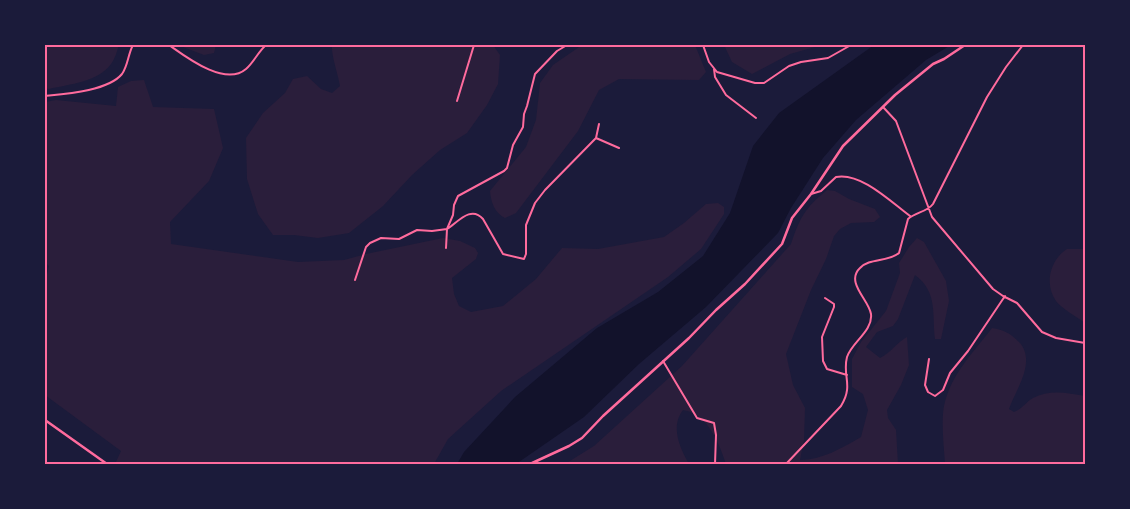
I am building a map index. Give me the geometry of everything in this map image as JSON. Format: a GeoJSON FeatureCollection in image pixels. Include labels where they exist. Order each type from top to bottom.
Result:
{"type":"FeatureCollection","features":[{"type":"Feature","properties":{"kind":"main road"},"geometry":{"type":"LineString","coordinates":[[530,464],[582,438],[603,416],[746,284],[782,244],[792,218],[811,194],[843,146],[883,107],[933,64],[964,45]]}},
{"type":"Feature","properties":{"kind":"main road"},"geometry":{"type":"LineString","coordinates":[[45,420],[107,464]]}},
{"type":"Feature","properties":{"kind":"street"},"geometry":{"type":"LineString","coordinates":[[45,96],[88,90],[112,81],[122,74],[133,45]]}},
{"type":"Feature","properties":{"kind":"street"},"geometry":{"type":"LineString","coordinates":[[169,45],[191,60],[222,74],[246,70],[266,45]]}},
{"type":"Feature","properties":{"kind":"street"},"geometry":{"type":"LineString","coordinates":[[457,101],[474,45]]}},
{"type":"Feature","properties":{"kind":"street"},"geometry":{"type":"LineString","coordinates":[[446,248],[447,229],[458,196],[500,174],[507,168],[514,145],[523,127],[524,114],[536,74],[556,51],[567,45]]}},
{"type":"Feature","properties":{"kind":"street"},"geometry":{"type":"LineString","coordinates":[[703,45],[709,62],[717,72],[755,83],[764,83],[789,66],[801,62],[828,58],[852,45]]}},
{"type":"Feature","properties":{"kind":"street"},"geometry":{"type":"LineString","coordinates":[[786,464],[841,406],[847,395],[846,362],[848,355],[851,348],[868,326],[871,318],[869,309],[857,286],[857,272],[864,265],[891,258],[899,253],[908,219],[928,209],[938,197],[987,96],[1023,45]]}},
{"type":"Feature","properties":{"kind":"street"},"geometry":{"type":"LineString","coordinates":[[714,69],[716,77],[730,100],[745,108],[756,118]]}},
{"type":"Feature","properties":{"kind":"street"},"geometry":{"type":"LineString","coordinates":[[883,107],[896,121],[928,209],[936,223],[993,288],[1020,305],[1042,332],[1056,338],[1085,343]]}},
{"type":"Feature","properties":{"kind":"street"},"geometry":{"type":"LineString","coordinates":[[355,280],[366,247],[370,243],[384,237],[403,238],[417,230],[447,229],[462,217],[475,214],[480,215],[503,254],[524,259],[526,254],[526,225],[535,203],[545,190],[596,138],[599,124]]}},
{"type":"Feature","properties":{"kind":"street"},"geometry":{"type":"LineString","coordinates":[[596,138],[619,148]]}},
{"type":"Feature","properties":{"kind":"street"},"geometry":{"type":"LineString","coordinates":[[811,194],[821,191],[836,177],[850,178],[863,181],[911,216]]}},
{"type":"Feature","properties":{"kind":"street"},"geometry":{"type":"LineString","coordinates":[[929,359],[925,386],[928,392],[935,396],[942,390],[950,372],[976,339],[1005,296]]}},
{"type":"Feature","properties":{"kind":"street"},"geometry":{"type":"LineString","coordinates":[[825,298],[834,304],[834,307],[823,332],[823,361],[828,370],[847,375]]}},
{"type":"Feature","properties":{"kind":"street"},"geometry":{"type":"LineString","coordinates":[[663,361],[697,418],[714,423],[716,436],[715,464]]}},
{"type":"Feature","properties":{"kind":"shaded area"},"geometry":{"type":"Polygon","coordinates":[[[45,45],[119,45],[112,62],[99,75],[91,79],[49,89],[45,88],[45,45]]]}},
{"type":"Feature","properties":{"kind":"shaded area"},"geometry":{"type":"Polygon","coordinates":[[[178,45],[216,45],[214,53],[204,55],[178,45]]]}},
{"type":"Feature","properties":{"kind":"shaded area"},"geometry":{"type":"Polygon","coordinates":[[[332,45],[493,45],[500,55],[498,84],[487,105],[467,133],[440,150],[412,175],[383,206],[349,233],[318,238],[273,235],[258,214],[247,179],[246,138],[263,113],[285,93],[293,79],[307,76],[321,89],[332,93],[340,86],[332,45]]]}},
{"type":"Feature","properties":{"kind":"shaded area"},"geometry":{"type":"Polygon","coordinates":[[[582,45],[695,45],[706,72],[699,80],[619,79],[599,90],[578,131],[516,213],[505,218],[494,207],[490,191],[526,147],[536,120],[540,83],[553,65],[582,45]]]}},
{"type":"Feature","properties":{"kind":"shaded area"},"geometry":{"type":"Polygon","coordinates":[[[724,45],[822,45],[790,54],[752,74],[732,62],[724,45]]]}},
{"type":"Feature","properties":{"kind":"shaded area"},"geometry":{"type":"Polygon","coordinates":[[[874,45],[951,45],[926,60],[856,120],[823,158],[791,208],[778,233],[706,307],[639,364],[584,417],[516,464],[457,464],[464,452],[515,397],[597,328],[658,292],[703,256],[730,213],[753,146],[779,113],[874,45]]]}},
{"type":"Feature","properties":{"kind":"shaded area"},"geometry":{"type":"Polygon","coordinates":[[[144,80],[153,107],[214,109],[223,148],[209,181],[170,222],[171,244],[298,262],[344,260],[443,238],[460,241],[475,248],[478,253],[476,259],[452,278],[454,294],[459,306],[471,312],[503,306],[536,279],[562,248],[598,249],[664,237],[706,204],[718,203],[724,207],[724,214],[701,249],[668,277],[501,391],[448,439],[434,464],[115,464],[121,451],[45,395],[45,282],[49,266],[45,262],[45,102],[56,100],[116,106],[118,87],[131,81],[144,80]]]}},
{"type":"Feature","properties":{"kind":"shaded area"},"geometry":{"type":"Polygon","coordinates":[[[827,190],[835,191],[849,199],[875,209],[880,217],[874,222],[851,223],[840,229],[834,236],[786,354],[793,385],[805,408],[804,440],[800,460],[824,456],[861,437],[868,410],[863,394],[852,387],[852,359],[861,342],[886,311],[900,273],[899,263],[917,238],[924,242],[946,281],[949,301],[941,339],[935,339],[931,296],[915,275],[898,319],[893,326],[877,332],[866,347],[880,358],[907,337],[909,365],[901,385],[887,410],[888,418],[896,430],[898,464],[726,464],[720,447],[706,423],[692,413],[683,410],[677,423],[677,430],[682,451],[689,464],[565,464],[594,446],[682,366],[791,244],[804,214],[813,202],[827,190]]]}},
{"type":"Feature","properties":{"kind":"shaded area"},"geometry":{"type":"Polygon","coordinates":[[[1067,249],[1085,249],[1085,323],[1058,304],[1050,287],[1051,273],[1056,259],[1067,249]]]}},
{"type":"Feature","properties":{"kind":"shaded area"},"geometry":{"type":"Polygon","coordinates":[[[992,328],[1007,332],[1016,339],[1024,350],[1026,358],[1023,375],[1009,409],[1014,412],[1033,398],[1046,393],[1059,392],[1085,396],[1085,464],[945,464],[943,419],[947,394],[957,374],[992,328]]]}}]}
